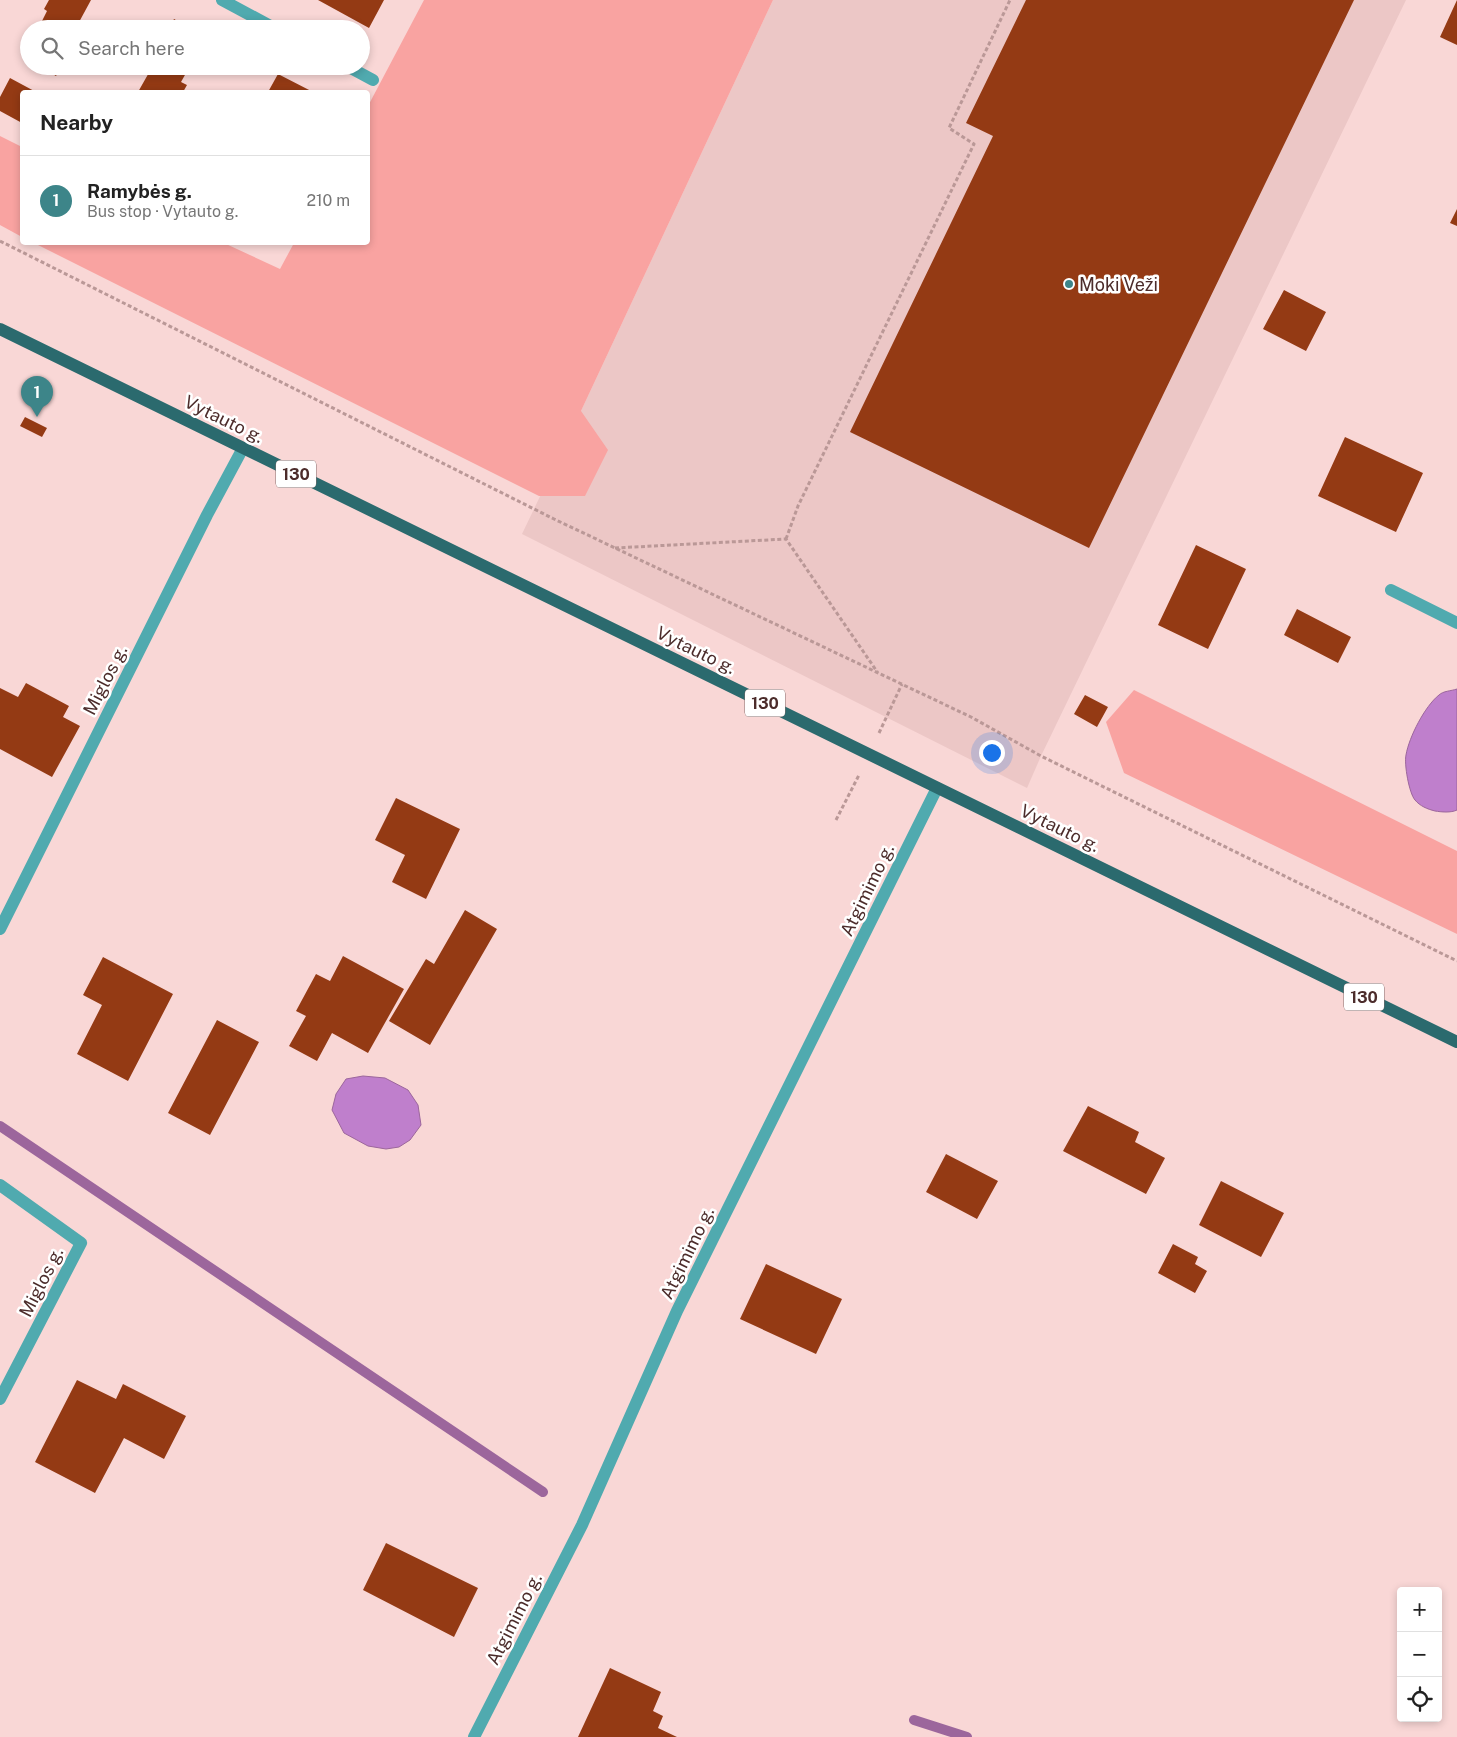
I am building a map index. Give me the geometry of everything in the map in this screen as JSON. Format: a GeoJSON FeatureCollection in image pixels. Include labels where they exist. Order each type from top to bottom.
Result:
{"type":"FeatureCollection","features":[{"type":"Feature","properties":{"kind":"main road","name":"Vytauto g."},"geometry":{"type":"LineString","coordinates":[[0,329],[1457,1042]]}},
{"type":"Feature","properties":{"kind":"street"},"geometry":{"type":"LineString","coordinates":[[222,0],[259,20]]}},
{"type":"Feature","properties":{"kind":"street"},"geometry":{"type":"LineString","coordinates":[[364,75],[373,80]]}},
{"type":"Feature","properties":{"kind":"street","name":"Miglos g."},"geometry":{"type":"LineString","coordinates":[[0,929],[243,448]]}},
{"type":"Feature","properties":{"kind":"street"},"geometry":{"type":"LineString","coordinates":[[1391,590],[1457,623]]}},
{"type":"Feature","properties":{"kind":"street","name":"Atgimimo g."},"geometry":{"type":"LineString","coordinates":[[474,1737],[582,1525],[677,1311],[937,788]]}},
{"type":"Feature","properties":{"kind":"street","name":"Miglos g."},"geometry":{"type":"LineString","coordinates":[[0,1185],[81,1243],[0,1399]]}},
{"type":"Feature","properties":{"kind":"path"},"geometry":{"type":"LineString","coordinates":[[786,539],[798,506],[974,144],[949,128],[1010,0]]}},
{"type":"Feature","properties":{"kind":"path"},"geometry":{"type":"LineString","coordinates":[[0,241],[527,506],[971,717],[1040,756],[1457,961]]}},
{"type":"Feature","properties":{"kind":"path"},"geometry":{"type":"LineString","coordinates":[[615,548],[786,539]]}},
{"type":"Feature","properties":{"kind":"path"},"geometry":{"type":"LineString","coordinates":[[786,539],[878,673]]}},
{"type":"Feature","properties":{"kind":"shaded area"},"geometry":{"type":"Polygon","coordinates":[[[424,0],[773,0],[581,411],[608,450],[585,496],[539,496],[38,245],[228,245],[280,269],[293,245],[370,245],[370,102],[424,0]]]}},
{"type":"Feature","properties":{"kind":"shaded area"},"geometry":{"type":"Polygon","coordinates":[[[773,0],[1406,0],[1027,788],[522,534],[773,0]]]}},
{"type":"Feature","properties":{"kind":"shaded area"},"geometry":{"type":"Polygon","coordinates":[[[0,136],[20,146],[20,236],[0,225],[0,136]]]}},
{"type":"Feature","properties":{"kind":"shaded area"},"geometry":{"type":"Polygon","coordinates":[[[1457,689],[1457,810],[1449,812],[1435,811],[1421,806],[1413,796],[1408,778],[1406,755],[1414,731],[1428,706],[1441,694],[1457,689]]]}},
{"type":"Feature","properties":{"kind":"shaded area"},"geometry":{"type":"Polygon","coordinates":[[[1134,690],[1457,851],[1457,934],[1124,773],[1106,722],[1134,690]]]}},
{"type":"Feature","properties":{"kind":"shaded area"},"geometry":{"type":"Polygon","coordinates":[[[363,1076],[385,1078],[408,1090],[418,1105],[421,1125],[410,1140],[399,1147],[386,1149],[368,1146],[344,1133],[332,1110],[336,1094],[346,1079],[363,1076]]]}},
{"type":"Feature","properties":{"kind":"building"},"geometry":{"type":"Polygon","coordinates":[[[49,0],[91,0],[80,20],[42,20],[47,11],[44,9],[49,0]]]}},
{"type":"Feature","properties":{"kind":"building"},"geometry":{"type":"Polygon","coordinates":[[[318,0],[384,0],[370,26],[370,20],[354,20],[318,0]]]}},
{"type":"Feature","properties":{"kind":"building","name":"Moki Veži"},"geometry":{"type":"Polygon","coordinates":[[[1026,0],[1354,0],[1089,548],[850,432],[993,136],[966,123],[1026,0]]]}},
{"type":"Feature","properties":{"kind":"building"},"geometry":{"type":"Polygon","coordinates":[[[1457,0],[1457,45],[1440,37],[1457,0]]]}},
{"type":"Feature","properties":{"kind":"building"},"geometry":{"type":"Polygon","coordinates":[[[148,75],[185,75],[181,82],[187,85],[184,90],[139,90],[148,75]]]}},
{"type":"Feature","properties":{"kind":"building"},"geometry":{"type":"Polygon","coordinates":[[[277,75],[280,75],[309,90],[269,90],[277,75]]]}},
{"type":"Feature","properties":{"kind":"building"},"geometry":{"type":"Polygon","coordinates":[[[10,78],[32,90],[20,90],[20,122],[0,111],[0,97],[10,78]]]}},
{"type":"Feature","properties":{"kind":"building"},"geometry":{"type":"Polygon","coordinates":[[[1457,209],[1457,226],[1450,223],[1457,209]]]}},
{"type":"Feature","properties":{"kind":"building"},"geometry":{"type":"Polygon","coordinates":[[[1284,290],[1326,312],[1306,351],[1263,329],[1284,290]]]}},
{"type":"Feature","properties":{"kind":"building"},"geometry":{"type":"Polygon","coordinates":[[[25,417],[47,428],[42,437],[20,426],[25,417]]]}},
{"type":"Feature","properties":{"kind":"building"},"geometry":{"type":"Polygon","coordinates":[[[1345,437],[1423,473],[1396,532],[1318,496],[1345,437]]]}},
{"type":"Feature","properties":{"kind":"building"},"geometry":{"type":"Polygon","coordinates":[[[1196,545],[1246,569],[1208,649],[1158,625],[1196,545]]]}},
{"type":"Feature","properties":{"kind":"building"},"geometry":{"type":"Polygon","coordinates":[[[1297,609],[1351,637],[1338,663],[1284,635],[1297,609]]]}},
{"type":"Feature","properties":{"kind":"building"},"geometry":{"type":"Polygon","coordinates":[[[26,683],[69,706],[63,717],[80,726],[52,777],[0,749],[0,688],[18,697],[26,683]]]}},
{"type":"Feature","properties":{"kind":"building"},"geometry":{"type":"Polygon","coordinates":[[[1085,695],[1108,707],[1097,727],[1074,714],[1085,695]]]}},
{"type":"Feature","properties":{"kind":"building"},"geometry":{"type":"Polygon","coordinates":[[[396,798],[460,829],[426,899],[392,882],[405,855],[375,840],[396,798]]]}},
{"type":"Feature","properties":{"kind":"building"},"geometry":{"type":"Polygon","coordinates":[[[465,910],[497,929],[430,1045],[389,1021],[426,959],[434,964],[465,910]]]}},
{"type":"Feature","properties":{"kind":"building"},"geometry":{"type":"Polygon","coordinates":[[[343,956],[404,989],[368,1053],[332,1033],[317,1061],[289,1046],[306,1016],[296,1011],[316,974],[330,981],[343,956]]]}},
{"type":"Feature","properties":{"kind":"building"},"geometry":{"type":"Polygon","coordinates":[[[103,957],[173,994],[128,1081],[77,1054],[102,1005],[83,995],[103,957]]]}},
{"type":"Feature","properties":{"kind":"building"},"geometry":{"type":"Polygon","coordinates":[[[217,1020],[259,1042],[210,1135],[168,1113],[217,1020]]]}},
{"type":"Feature","properties":{"kind":"building"},"geometry":{"type":"Polygon","coordinates":[[[1088,1106],[1139,1132],[1135,1142],[1165,1158],[1146,1194],[1063,1151],[1088,1106]]]}},
{"type":"Feature","properties":{"kind":"building"},"geometry":{"type":"Polygon","coordinates":[[[946,1154],[998,1181],[977,1219],[926,1192],[946,1154]]]}},
{"type":"Feature","properties":{"kind":"building"},"geometry":{"type":"Polygon","coordinates":[[[1221,1181],[1284,1213],[1261,1257],[1199,1225],[1221,1181]]]}},
{"type":"Feature","properties":{"kind":"building"},"geometry":{"type":"Polygon","coordinates":[[[1173,1244],[1198,1257],[1195,1264],[1207,1271],[1195,1293],[1158,1273],[1173,1244]]]}},
{"type":"Feature","properties":{"kind":"building"},"geometry":{"type":"Polygon","coordinates":[[[766,1264],[842,1299],[816,1354],[740,1319],[766,1264]]]}},
{"type":"Feature","properties":{"kind":"building"},"geometry":{"type":"Polygon","coordinates":[[[77,1380],[116,1399],[123,1384],[186,1416],[164,1459],[124,1438],[95,1493],[35,1462],[77,1380]]]}},
{"type":"Feature","properties":{"kind":"building"},"geometry":{"type":"Polygon","coordinates":[[[386,1543],[478,1588],[454,1637],[363,1590],[386,1543]]]}},
{"type":"Feature","properties":{"kind":"building"},"geometry":{"type":"Polygon","coordinates":[[[610,1668],[661,1692],[653,1711],[663,1716],[658,1728],[677,1737],[578,1737],[610,1668]]]}},
{"type":"Feature","properties":{"kind":"waterway"},"geometry":{"type":"LineString","coordinates":[[0,1126],[543,1492]]}},
{"type":"Feature","properties":{"kind":"waterway"},"geometry":{"type":"LineString","coordinates":[[914,1720],[967,1737]]}},
{"type":"Feature","properties":{"kind":"place","name":"Moki Veži"},"geometry":{"type":"Point","coordinates":[1069,284]}},
{"type":"Feature","properties":{"kind":"place","name":"Ramybės g."},"geometry":{"type":"Point","coordinates":[37,417]}}]}
